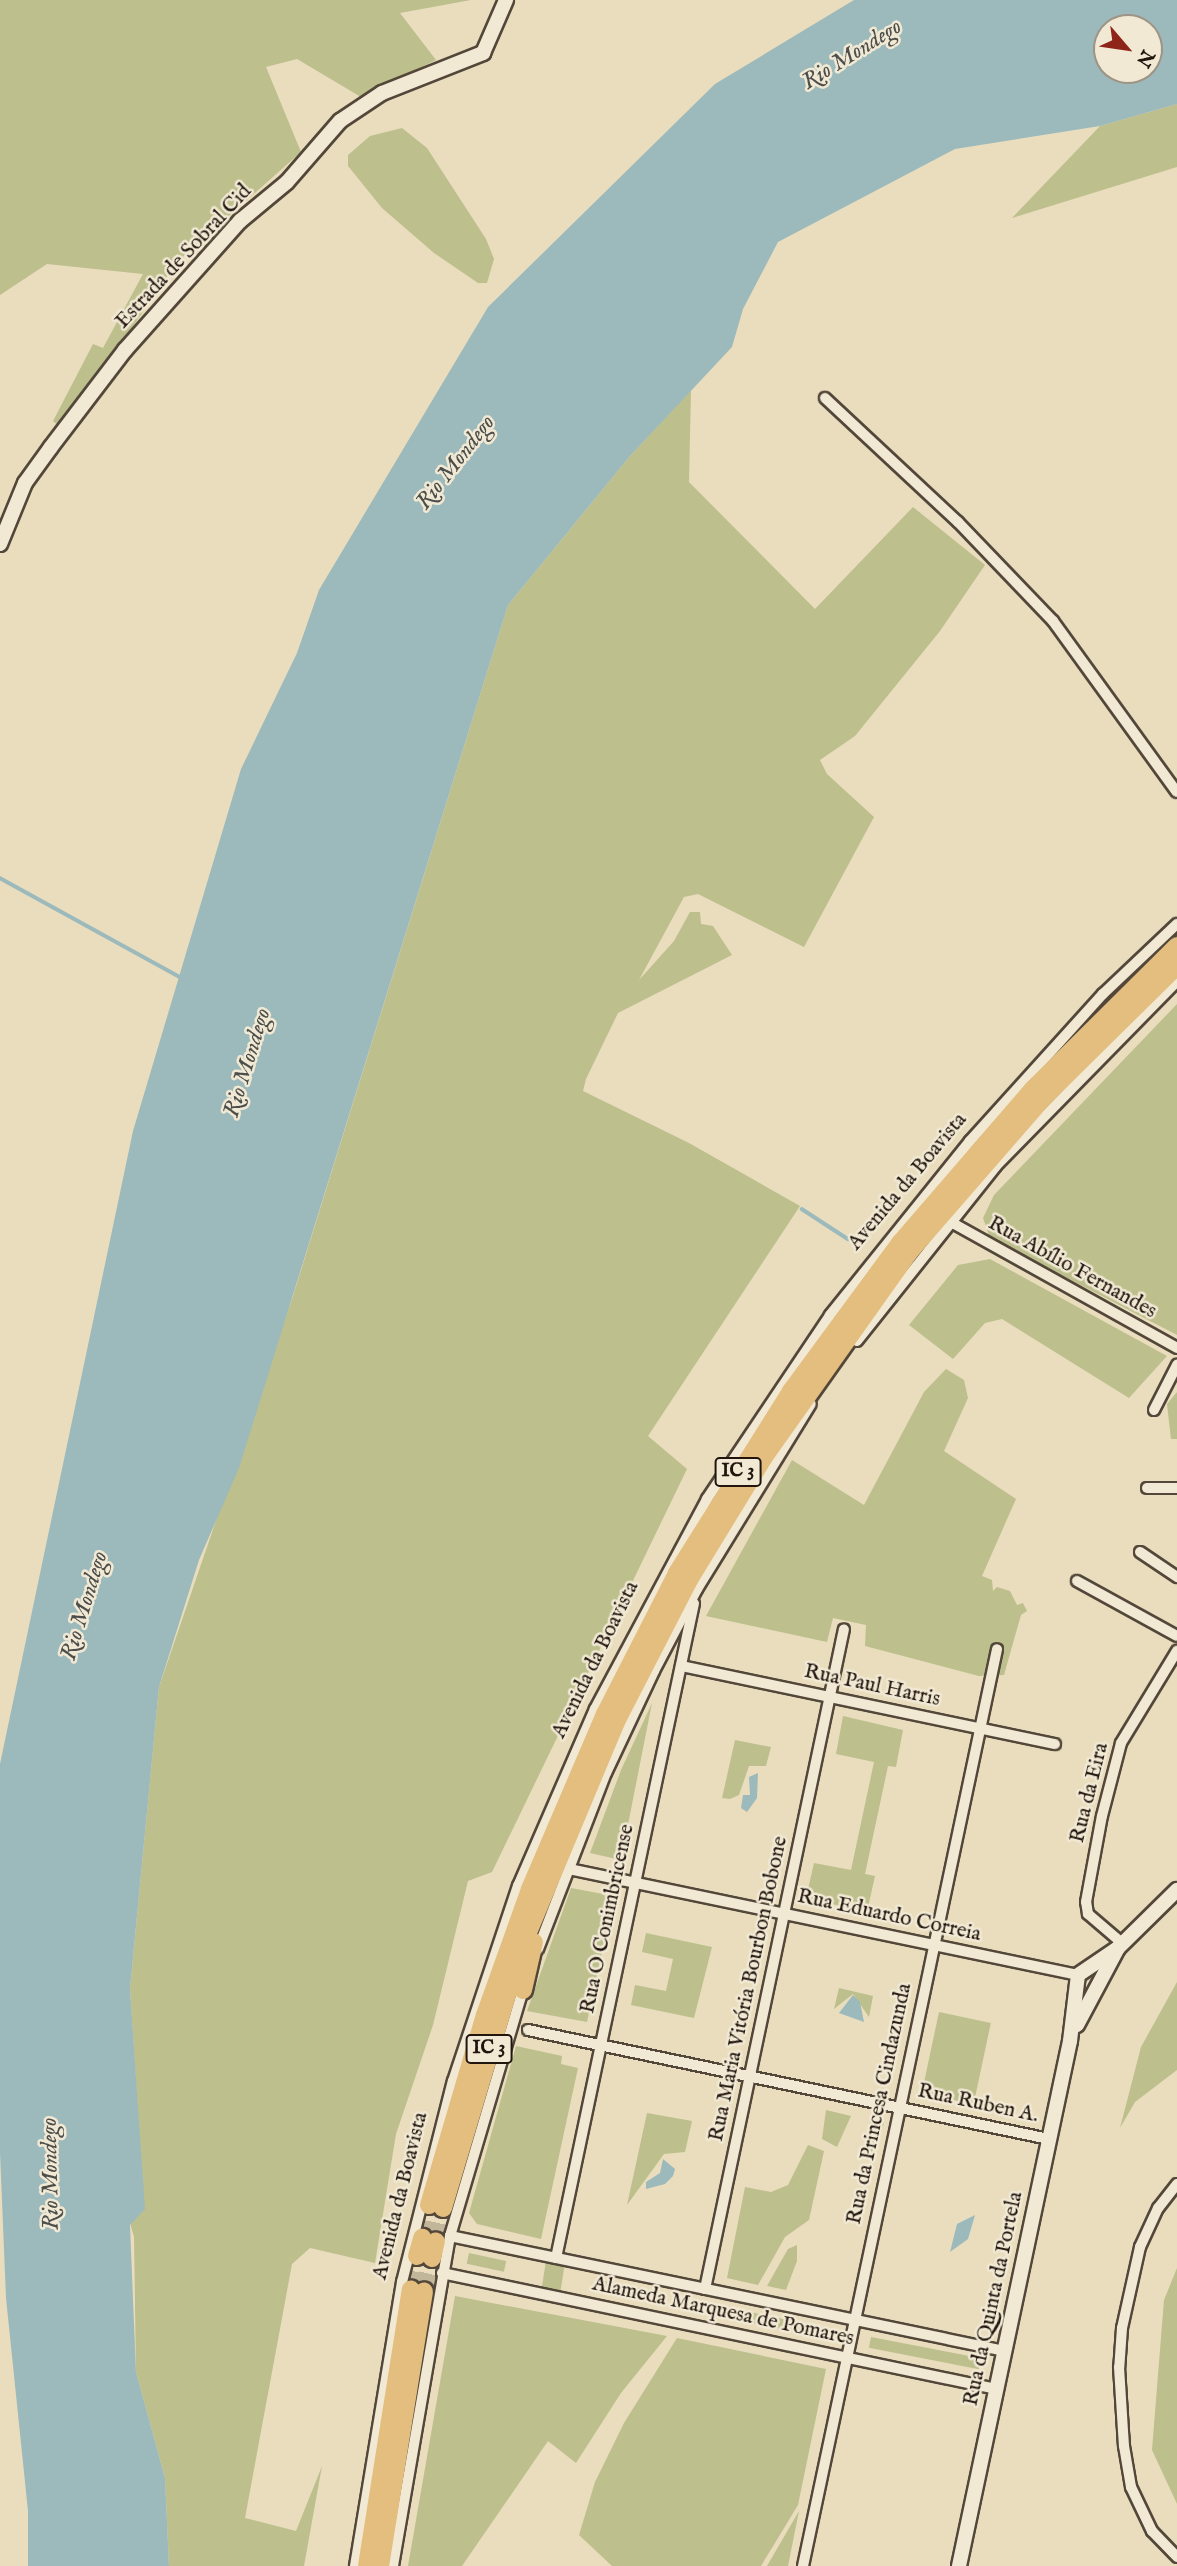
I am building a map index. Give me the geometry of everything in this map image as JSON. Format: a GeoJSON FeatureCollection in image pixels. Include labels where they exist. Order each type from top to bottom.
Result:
{"type":"FeatureCollection","features":[{"type":"Feature","properties":{"kind":"highway","name":"Avenida da Boavista"},"geometry":{"type":"LineString","coordinates":[[1177,946],[1033,1089],[900,1243],[805,1371],[703,1528],[605,1714],[530,1889],[481,2026],[436,2207],[543,1893],[617,1720],[689,1580],[803,1399],[910,1251],[989,1159],[1177,966]]}},
{"type":"Feature","properties":{"kind":"highway"},"geometry":{"type":"LineString","coordinates":[[523,1990],[543,1893]]}},
{"type":"Feature","properties":{"kind":"highway","name":"Avenida da Boavista"},"geometry":{"type":"LineString","coordinates":[[367,2566],[418,2290],[380,2566]]}},
{"type":"Feature","properties":{"kind":"street","name":"Estrada de Sobral Cid"},"geometry":{"type":"LineString","coordinates":[[0,544],[25,483],[51,447],[125,350],[240,221],[287,181],[340,121],[382,93],[483,53],[506,0]]}},
{"type":"Feature","properties":{"kind":"street"},"geometry":{"type":"LineString","coordinates":[[825,398],[958,522],[1053,621],[1177,792]]}},
{"type":"Feature","properties":{"kind":"street","name":"Avenida da Boavista"},"geometry":{"type":"LineString","coordinates":[[355,2566],[402,2282],[453,2081],[519,1886],[600,1698],[708,1499],[830,1315],[970,1141],[1103,995],[1177,924]]}},
{"type":"Feature","properties":{"kind":"street"},"geometry":{"type":"LineString","coordinates":[[393,2566],[433,2250],[523,1990],[628,1725],[697,1589],[811,1405],[949,1221],[1051,1106],[1177,981]]}},
{"type":"Feature","properties":{"kind":"street","name":"Rua Abílio Fernandes"},"geometry":{"type":"LineString","coordinates":[[949,1221],[1177,1348]]}},
{"type":"Feature","properties":{"kind":"street"},"geometry":{"type":"LineString","coordinates":[[1154,1410],[1177,1365]]}},
{"type":"Feature","properties":{"kind":"street"},"geometry":{"type":"LineString","coordinates":[[1147,1488],[1177,1488]]}},
{"type":"Feature","properties":{"kind":"street"},"geometry":{"type":"LineString","coordinates":[[1140,1552],[1177,1577]]}},
{"type":"Feature","properties":{"kind":"street"},"geometry":{"type":"LineString","coordinates":[[1077,1581],[1177,1636]]}},
{"type":"Feature","properties":{"kind":"street","name":"Rua O Conimbricense"},"geometry":{"type":"LineString","coordinates":[[556,2258],[697,1589]]}},
{"type":"Feature","properties":{"kind":"street","name":"Rua Maria Vitória Bourbon Bobone"},"geometry":{"type":"LineString","coordinates":[[705,2289],[844,1629]]}},
{"type":"Feature","properties":{"kind":"street","name":"Rua da Princesa Cindazunda"},"geometry":{"type":"LineString","coordinates":[[803,2566],[997,1650]]}},
{"type":"Feature","properties":{"kind":"street","name":"Rua da Eira"},"geometry":{"type":"LineString","coordinates":[[1120,1945],[1088,1914],[1102,1816],[1121,1743],[1135,1714],[1177,1651]]}},
{"type":"Feature","properties":{"kind":"street","name":"Rua Paul Harris"},"geometry":{"type":"LineString","coordinates":[[681,1666],[1055,1744]]}},
{"type":"Feature","properties":{"kind":"street","name":"Rua Eduardo Correia"},"geometry":{"type":"LineString","coordinates":[[569,1869],[1088,1977]]}},
{"type":"Feature","properties":{"kind":"street"},"geometry":{"type":"LineString","coordinates":[[1088,1977],[1175,1896]]}},
{"type":"Feature","properties":{"kind":"street","name":"Rua da Quinta da Portela"},"geometry":{"type":"LineString","coordinates":[[959,2566],[1070,2040],[1088,1977]]}},
{"type":"Feature","properties":{"kind":"street","name":"Rua Ruben A."},"geometry":{"type":"LineString","coordinates":[[528,2030],[1049,2139]]}},
{"type":"Feature","properties":{"kind":"street"},"geometry":{"type":"LineString","coordinates":[[1177,2184],[1158,2208],[1140,2247],[1122,2328],[1119,2367],[1124,2446],[1134,2495],[1152,2531],[1177,2557]]}},
{"type":"Feature","properties":{"kind":"street","name":"Alameda Marquesa de Pomares"},"geometry":{"type":"LineString","coordinates":[[433,2250],[556,2258],[1004,2351]]}},
{"type":"Feature","properties":{"kind":"street","name":"Alameda Marquesa de Pomares"},"geometry":{"type":"LineString","coordinates":[[433,2250],[846,2357],[997,2389]]}},
{"type":"Feature","properties":{"kind":"green space"},"geometry":{"type":"Polygon","coordinates":[[[0,0],[471,0],[400,13],[436,60],[361,97],[297,59],[266,67],[301,152],[177,262],[82,401],[59,426],[53,421],[93,344],[103,348],[143,274],[47,264],[0,295],[0,0]]]}},
{"type":"Feature","properties":{"kind":"green space"},"geometry":{"type":"Polygon","coordinates":[[[1177,104],[1177,167],[1012,218],[1100,126],[1177,104]]]}},
{"type":"Feature","properties":{"kind":"green space"},"geometry":{"type":"Polygon","coordinates":[[[402,128],[427,148],[486,239],[494,259],[487,283],[478,283],[434,253],[382,208],[348,166],[348,155],[370,136],[402,128]]]}},
{"type":"Feature","properties":{"kind":"green space"},"geometry":{"type":"Polygon","coordinates":[[[691,390],[689,482],[815,609],[913,507],[985,565],[940,631],[855,736],[820,760],[827,774],[874,817],[804,947],[698,894],[684,897],[639,980],[674,941],[690,912],[700,912],[701,924],[713,926],[732,955],[618,1013],[586,1079],[583,1091],[689,1143],[800,1206],[648,1436],[687,1469],[492,1872],[468,1881],[433,2025],[396,2134],[375,2263],[310,2248],[292,2264],[245,2518],[296,2531],[322,2466],[304,2566],[169,2566],[165,2478],[136,2372],[134,2237],[127,2212],[144,2205],[130,1989],[159,1687],[293,1296],[508,605],[630,456],[691,390]]]}},
{"type":"Feature","properties":{"kind":"green space"},"geometry":{"type":"Polygon","coordinates":[[[1177,1004],[1177,1335],[990,1238],[983,1218],[994,1195],[1177,1004]]]}},
{"type":"Feature","properties":{"kind":"green space"},"geometry":{"type":"Polygon","coordinates":[[[990,1259],[1167,1356],[1129,1398],[1002,1319],[985,1323],[953,1359],[909,1325],[958,1265],[990,1259]]]}},
{"type":"Feature","properties":{"kind":"green space"},"geometry":{"type":"Polygon","coordinates":[[[946,1369],[964,1380],[968,1398],[944,1451],[1016,1499],[982,1576],[992,1580],[993,1591],[997,1587],[1010,1591],[1017,1605],[1023,1603],[1027,1611],[1021,1615],[1004,1675],[979,1676],[865,1646],[866,1625],[833,1618],[827,1642],[706,1616],[792,1460],[864,1505],[924,1392],[946,1369]]]}},
{"type":"Feature","properties":{"kind":"green space"},"geometry":{"type":"Polygon","coordinates":[[[1177,1392],[1177,1439],[1171,1439],[1167,1404],[1177,1392]]]}},
{"type":"Feature","properties":{"kind":"green space"},"geometry":{"type":"Polygon","coordinates":[[[652,1703],[621,1860],[590,1853],[621,1770],[652,1703]]]}},
{"type":"Feature","properties":{"kind":"green space"},"geometry":{"type":"Polygon","coordinates":[[[843,1716],[903,1730],[896,1767],[888,1766],[865,1874],[875,1876],[867,1912],[806,1898],[814,1863],[851,1870],[874,1762],[836,1754],[843,1716]]]}},
{"type":"Feature","properties":{"kind":"green space"},"geometry":{"type":"Polygon","coordinates":[[[735,1740],[771,1747],[766,1766],[749,1766],[739,1795],[730,1799],[722,1798],[735,1740]]]}},
{"type":"Feature","properties":{"kind":"green space"},"geometry":{"type":"Polygon","coordinates":[[[571,1888],[614,1896],[587,2022],[527,2011],[571,1888]]]}},
{"type":"Feature","properties":{"kind":"green space"},"geometry":{"type":"Polygon","coordinates":[[[646,1933],[712,1947],[694,2018],[631,2005],[635,1985],[666,1991],[673,1959],[642,1952],[646,1933]]]}},
{"type":"Feature","properties":{"kind":"green space"},"geometry":{"type":"Polygon","coordinates":[[[1177,1982],[1177,2070],[1135,2102],[1120,2128],[1141,2047],[1177,1982]]]}},
{"type":"Feature","properties":{"kind":"green space"},"geometry":{"type":"Polygon","coordinates":[[[839,1988],[873,1996],[869,2017],[853,1994],[834,2009],[839,1988]]]}},
{"type":"Feature","properties":{"kind":"green space"},"geometry":{"type":"Polygon","coordinates":[[[939,2012],[991,2023],[974,2104],[922,2093],[939,2012]]]}},
{"type":"Feature","properties":{"kind":"green space"},"geometry":{"type":"Polygon","coordinates":[[[516,2046],[562,2056],[561,2064],[578,2068],[541,2239],[477,2224],[469,2213],[516,2046]]]}},
{"type":"Feature","properties":{"kind":"green space"},"geometry":{"type":"Polygon","coordinates":[[[826,2110],[851,2116],[837,2147],[822,2139],[826,2110]]]}},
{"type":"Feature","properties":{"kind":"green space"},"geometry":{"type":"Polygon","coordinates":[[[647,2113],[692,2121],[685,2152],[664,2154],[627,2205],[647,2113]]]}},
{"type":"Feature","properties":{"kind":"green space"},"geometry":{"type":"Polygon","coordinates":[[[870,2120],[884,2123],[874,2157],[868,2155],[870,2120]]]}},
{"type":"Feature","properties":{"kind":"green space"},"geometry":{"type":"Polygon","coordinates":[[[808,2145],[824,2151],[809,2220],[785,2237],[758,2285],[727,2278],[745,2187],[771,2192],[788,2185],[808,2145]]]}},
{"type":"Feature","properties":{"kind":"green space"},"geometry":{"type":"Polygon","coordinates":[[[797,2245],[797,2261],[786,2290],[767,2286],[788,2249],[797,2245]]]}},
{"type":"Feature","properties":{"kind":"green space"},"geometry":{"type":"Polygon","coordinates":[[[469,2253],[506,2261],[504,2272],[467,2264],[469,2253]]]}},
{"type":"Feature","properties":{"kind":"green space"},"geometry":{"type":"Polygon","coordinates":[[[546,2261],[565,2264],[560,2292],[542,2289],[546,2261]]]}},
{"type":"Feature","properties":{"kind":"green space"},"geometry":{"type":"Polygon","coordinates":[[[1177,2268],[1177,2504],[1152,2450],[1164,2300],[1177,2268]]]}},
{"type":"Feature","properties":{"kind":"green space"},"geometry":{"type":"Polygon","coordinates":[[[601,2280],[655,2291],[653,2302],[599,2291],[601,2280]]]}},
{"type":"Feature","properties":{"kind":"green space"},"geometry":{"type":"Polygon","coordinates":[[[455,2296],[667,2336],[621,2393],[576,2463],[548,2441],[462,2566],[408,2566],[455,2296]]]}},
{"type":"Feature","properties":{"kind":"green space"},"geometry":{"type":"Polygon","coordinates":[[[750,2312],[833,2330],[831,2339],[748,2322],[750,2312]]]}},
{"type":"Feature","properties":{"kind":"green space"},"geometry":{"type":"Polygon","coordinates":[[[871,2337],[981,2358],[979,2369],[869,2348],[871,2337]]]}},
{"type":"Feature","properties":{"kind":"green space"},"geometry":{"type":"Polygon","coordinates":[[[677,2338],[826,2369],[798,2505],[761,2566],[612,2566],[579,2535],[595,2482],[624,2423],[677,2338]]]}},
{"type":"Feature","properties":{"kind":"green space"},"geometry":{"type":"Polygon","coordinates":[[[799,2511],[788,2566],[767,2566],[799,2511]]]}},
{"type":"Feature","properties":{"kind":"water","name":"Rio Mondego"},"geometry":{"type":"Polygon","coordinates":[[[854,0],[1177,0],[1177,104],[1100,126],[955,149],[778,242],[743,309],[732,347],[630,456],[508,605],[239,1468],[199,1560],[159,1687],[130,1989],[145,2209],[130,2225],[136,2372],[165,2478],[169,2566],[28,2566],[28,2511],[6,2298],[0,2152],[0,1764],[133,1131],[241,769],[297,653],[319,590],[488,307],[715,84],[854,0]]]}},
{"type":"Feature","properties":{"kind":"water"},"geometry":{"type":"Polygon","coordinates":[[[758,1773],[757,1798],[747,1812],[741,1808],[743,1795],[750,1795],[749,1777],[758,1773]]]}},
{"type":"Feature","properties":{"kind":"water"},"geometry":{"type":"Polygon","coordinates":[[[853,1995],[860,2002],[864,2022],[839,2013],[853,1995]]]}},
{"type":"Feature","properties":{"kind":"water"},"geometry":{"type":"Polygon","coordinates":[[[663,2159],[675,2169],[673,2176],[665,2184],[646,2189],[646,2182],[660,2173],[663,2159]]]}},
{"type":"Feature","properties":{"kind":"water"},"geometry":{"type":"Polygon","coordinates":[[[975,2215],[968,2239],[950,2252],[957,2224],[975,2215]]]}},
{"type":"Feature","properties":{"kind":"waterway"},"geometry":{"type":"LineString","coordinates":[[0,878],[182,978]]}},
{"type":"Feature","properties":{"kind":"waterway"},"geometry":{"type":"LineString","coordinates":[[802,1209],[848,1239]]}},
{"type":"Feature","properties":{"kind":"tunnel"},"geometry":{"type":"LineString","coordinates":[[422,2238],[429,2205]]}},
{"type":"Feature","properties":{"kind":"tunnel"},"geometry":{"type":"LineString","coordinates":[[436,2241],[443,2208]]}},
{"type":"Feature","properties":{"kind":"tunnel"},"geometry":{"type":"LineString","coordinates":[[411,2289],[417,2256]]}},
{"type":"Feature","properties":{"kind":"tunnel"},"geometry":{"type":"LineString","coordinates":[[424,2291],[432,2258]]}}]}
